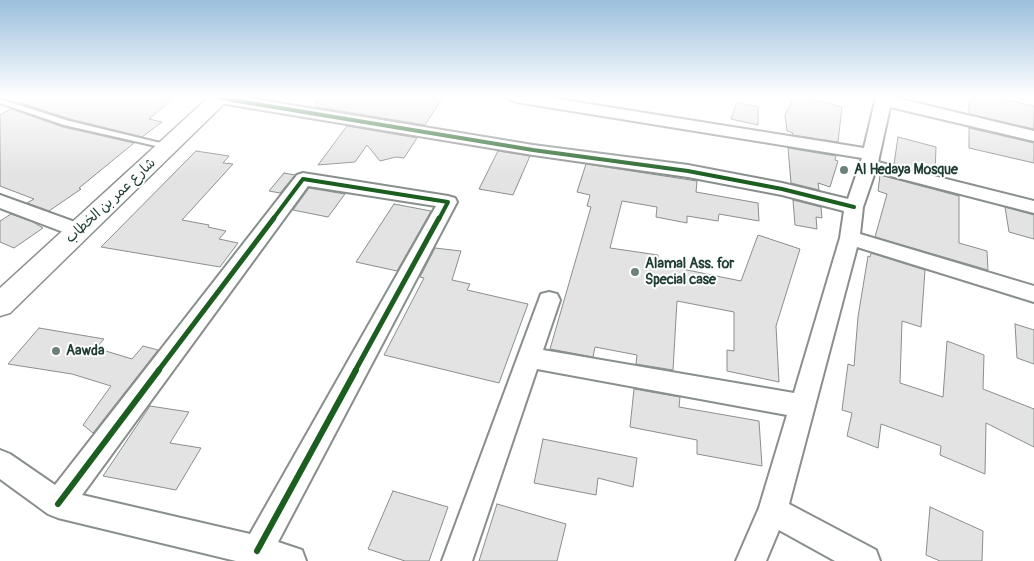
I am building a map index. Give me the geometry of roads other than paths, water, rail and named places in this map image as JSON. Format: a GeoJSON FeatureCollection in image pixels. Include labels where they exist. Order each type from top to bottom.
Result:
{"type":"FeatureCollection","features":[{"type":"Feature","properties":{"kind":"main road","name":"شارع عمر بن الخطاب"},"geometry":{"type":"LineString","coordinates":[[4,295],[78,232],[193,123]]}},
{"type":"Feature","properties":{"kind":"street"},"geometry":{"type":"LineString","coordinates":[[374,123],[533,150],[688,171],[782,189],[854,207]]}},
{"type":"Feature","properties":{"kind":"street"},"geometry":{"type":"LineString","coordinates":[[665,123],[870,159],[1034,207]]}},
{"type":"Feature","properties":{"kind":"street"},"geometry":{"type":"LineString","coordinates":[[751,561],[773,511],[850,238],[854,207],[870,159],[878,123]]}},
{"type":"Feature","properties":{"kind":"street"},"geometry":{"type":"LineString","coordinates":[[982,123],[1034,136]]}},
{"type":"Feature","properties":{"kind":"street"},"geometry":{"type":"LineString","coordinates":[[58,504],[303,179],[448,202],[257,551]]}},
{"type":"Feature","properties":{"kind":"street"},"geometry":{"type":"LineString","coordinates":[[0,200],[78,232]]}},
{"type":"Feature","properties":{"kind":"street"},"geometry":{"type":"LineString","coordinates":[[850,238],[1034,294]]}},
{"type":"Feature","properties":{"kind":"street"},"geometry":{"type":"LineString","coordinates":[[457,561],[549,300]]}},
{"type":"Feature","properties":{"kind":"street"},"geometry":{"type":"LineString","coordinates":[[529,358],[802,406]]}},
{"type":"Feature","properties":{"kind":"street"},"geometry":{"type":"LineString","coordinates":[[0,463],[58,504],[257,551],[291,561]]}},
{"type":"Feature","properties":{"kind":"street"},"geometry":{"type":"LineString","coordinates":[[773,511],[865,561]]}},
{"type":"Feature","properties":{"kind":"lane"},"geometry":{"type":"LineString","coordinates":[[71,123],[169,147]]}},
{"type":"Feature","properties":{"kind":"place","name":"Al Hedaya Mosque"},"geometry":{"type":"Point","coordinates":[844,170]}},
{"type":"Feature","properties":{"kind":"place","name":"Alamal Ass. for Special case"},"geometry":{"type":"Point","coordinates":[635,272]}},
{"type":"Feature","properties":{"kind":"place","name":"Aawda"},"geometry":{"type":"Point","coordinates":[56,351]}}]}
